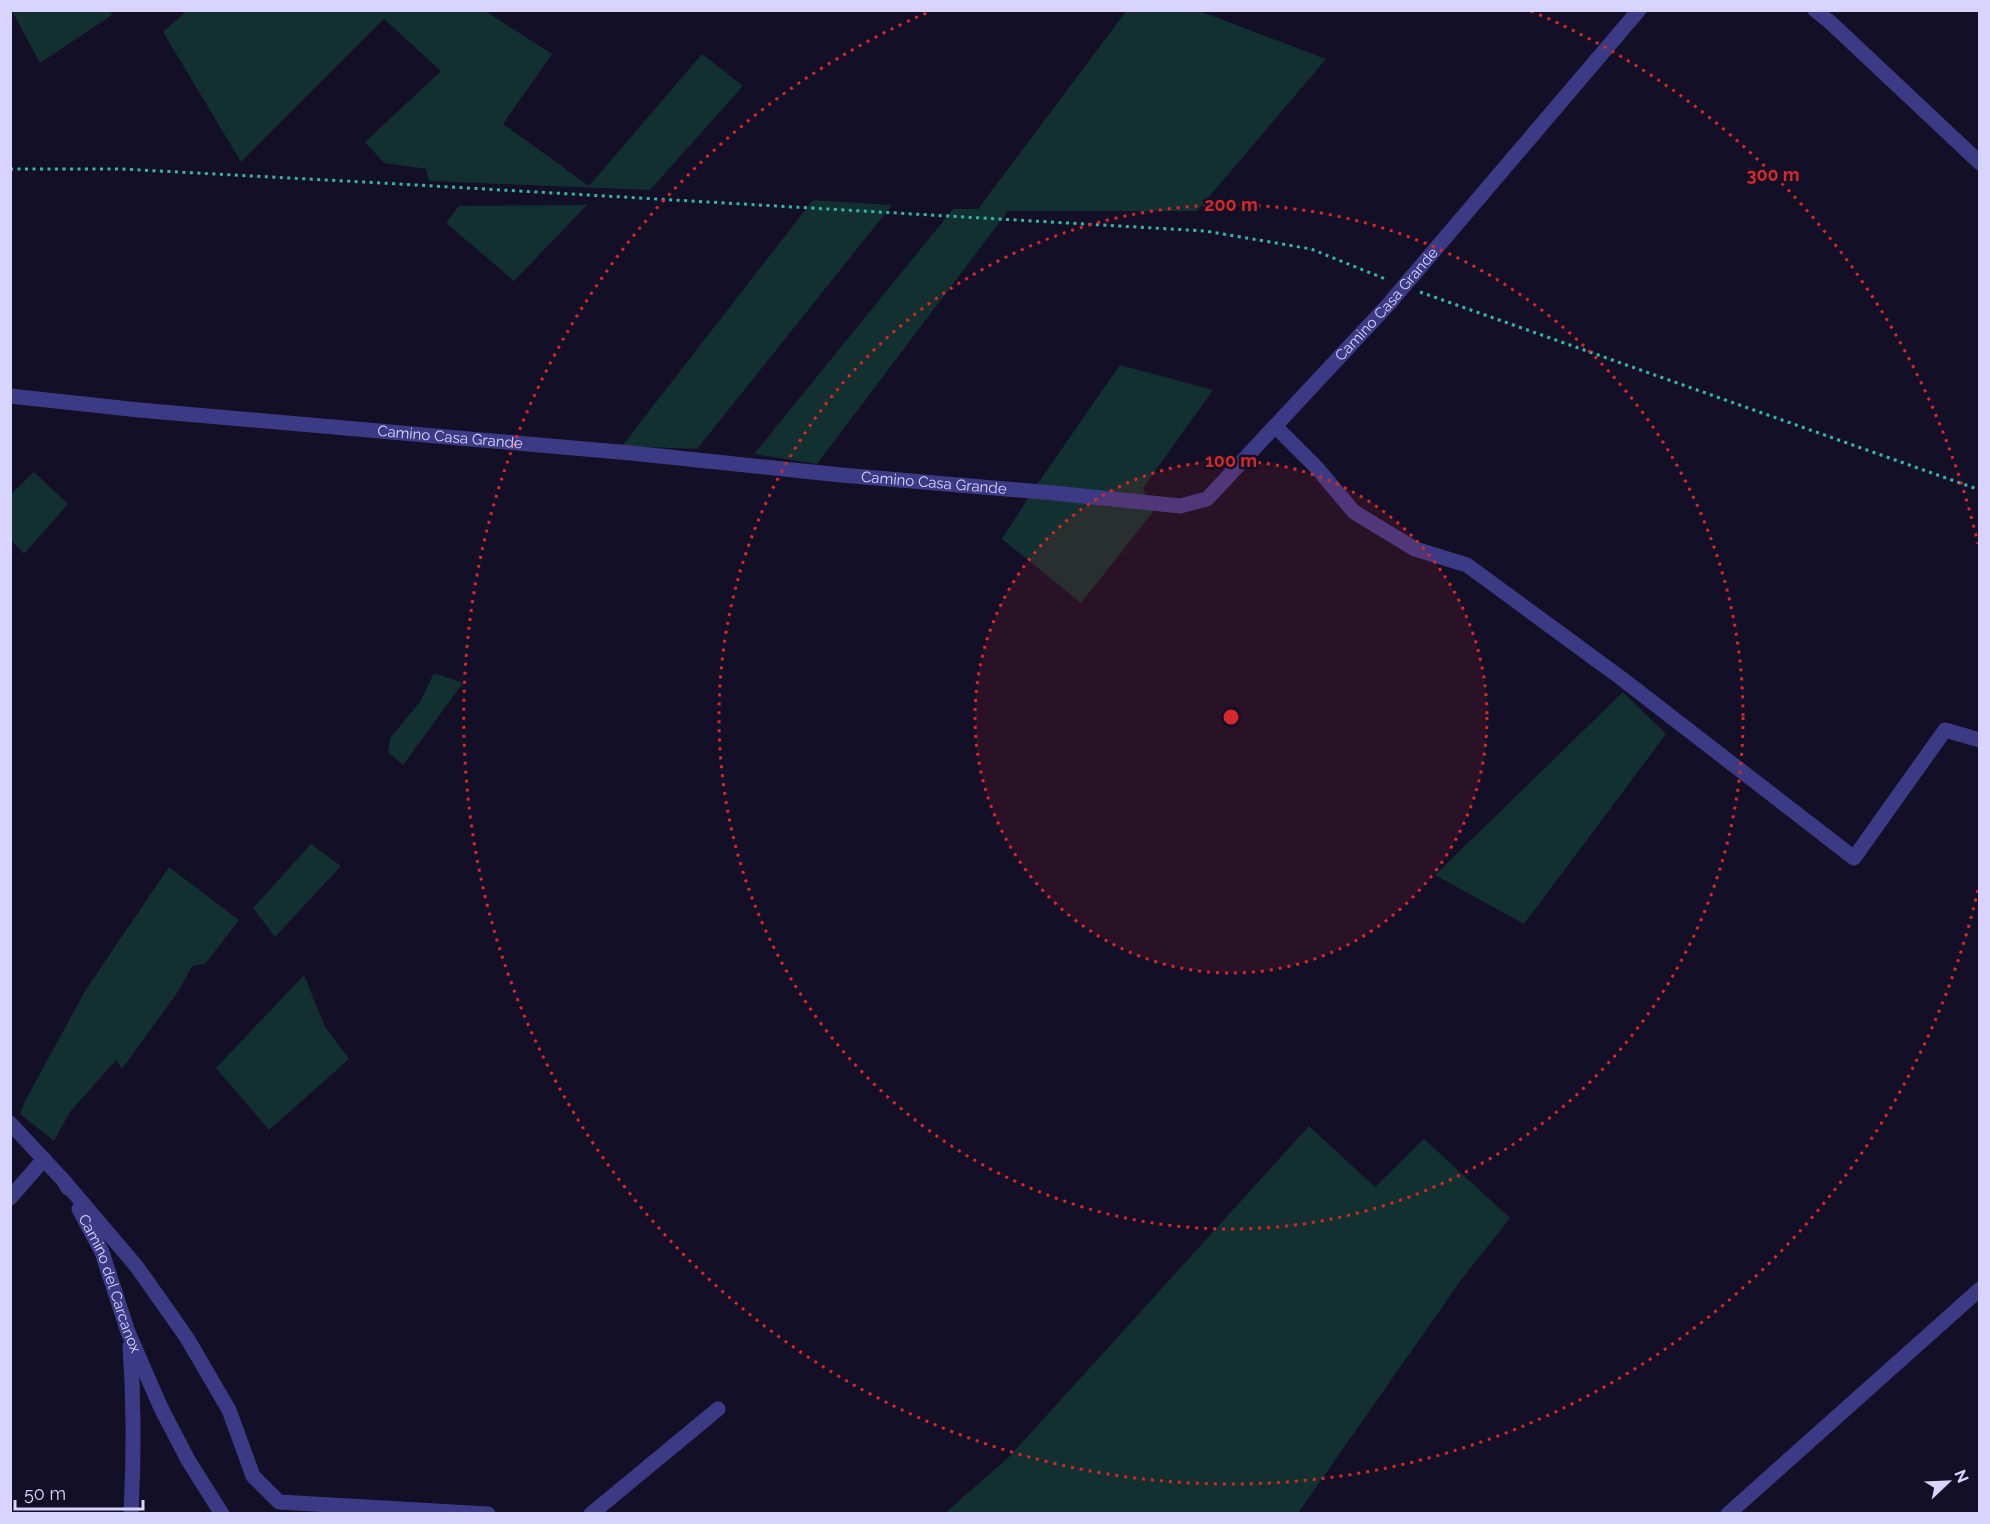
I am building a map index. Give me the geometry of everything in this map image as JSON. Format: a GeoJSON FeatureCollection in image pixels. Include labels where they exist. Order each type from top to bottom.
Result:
{"type":"FeatureCollection","features":[{"type":"Feature","properties":{"kind":"street","name":"Camino Casa Grande"},"geometry":{"type":"LineString","coordinates":[[10,396],[139,410],[596,449],[841,475],[1180,506],[1206,499],[1275,426],[1404,286],[1639,10]]}},
{"type":"Feature","properties":{"kind":"street"},"geometry":{"type":"LineString","coordinates":[[1815,10],[1980,163]]}},
{"type":"Feature","properties":{"kind":"street"},"geometry":{"type":"LineString","coordinates":[[1275,426],[1317,468],[1354,512],[1415,549],[1467,565],[1621,678],[1854,858],[1945,730],[1980,740]]}},
{"type":"Feature","properties":{"kind":"street","name":"Camino del Carcanox"},"geometry":{"type":"LineString","coordinates":[[10,1123],[64,1181],[102,1252],[128,1332],[161,1408],[188,1460],[222,1514]]}},
{"type":"Feature","properties":{"kind":"street"},"geometry":{"type":"LineString","coordinates":[[10,1198],[44,1159]]}},
{"type":"Feature","properties":{"kind":"street"},"geometry":{"type":"LineString","coordinates":[[64,1181],[137,1267],[187,1338],[229,1410],[253,1476],[279,1502],[488,1514]]}},
{"type":"Feature","properties":{"kind":"street"},"geometry":{"type":"LineString","coordinates":[[1728,1514],[1980,1289]]}},
{"type":"Feature","properties":{"kind":"street"},"geometry":{"type":"LineString","coordinates":[[128,1332],[133,1385],[131,1514]]}},
{"type":"Feature","properties":{"kind":"street"},"geometry":{"type":"LineString","coordinates":[[591,1514],[718,1409]]}},
{"type":"Feature","properties":{"kind":"path"},"geometry":{"type":"LineString","coordinates":[[10,169],[122,169],[1205,231],[1311,249],[1404,286],[1980,490]]}},
{"type":"Feature","properties":{"kind":"green space"},"geometry":{"type":"Polygon","coordinates":[[[1127,10],[1199,11],[1326,59],[1197,211],[1008,211],[817,464],[754,454],[953,209],[978,209],[1127,10]]]}},
{"type":"Feature","properties":{"kind":"green space"},"geometry":{"type":"Polygon","coordinates":[[[12,11],[109,11],[112,15],[40,63],[12,11]]]}},
{"type":"Feature","properties":{"kind":"green space"},"geometry":{"type":"Polygon","coordinates":[[[187,11],[485,11],[552,54],[503,124],[589,186],[702,54],[743,86],[650,190],[429,181],[426,169],[384,163],[365,142],[441,71],[384,19],[241,162],[163,32],[187,11]]]}},
{"type":"Feature","properties":{"kind":"green space"},"geometry":{"type":"Polygon","coordinates":[[[813,200],[892,205],[697,449],[622,446],[813,200]]]}},
{"type":"Feature","properties":{"kind":"green space"},"geometry":{"type":"Polygon","coordinates":[[[587,205],[514,281],[446,223],[459,206],[587,205]]]}},
{"type":"Feature","properties":{"kind":"green space"},"geometry":{"type":"Polygon","coordinates":[[[1120,365],[1213,390],[1143,488],[1153,512],[1081,603],[1002,539],[1120,365]]]}},
{"type":"Feature","properties":{"kind":"green space"},"geometry":{"type":"Polygon","coordinates":[[[34,472],[68,504],[24,554],[11,540],[11,494],[34,472]]]}},
{"type":"Feature","properties":{"kind":"green space"},"geometry":{"type":"Polygon","coordinates":[[[434,673],[463,683],[403,765],[388,752],[390,738],[420,702],[434,673]]]}},
{"type":"Feature","properties":{"kind":"green space"},"geometry":{"type":"Polygon","coordinates":[[[1623,692],[1666,734],[1524,924],[1435,875],[1623,692]]]}},
{"type":"Feature","properties":{"kind":"green space"},"geometry":{"type":"Polygon","coordinates":[[[311,844],[341,866],[275,937],[253,908],[311,844]]]}},
{"type":"Feature","properties":{"kind":"green space"},"geometry":{"type":"Polygon","coordinates":[[[169,867],[239,920],[205,964],[192,966],[177,993],[122,1069],[116,1060],[70,1112],[54,1141],[20,1114],[25,1101],[85,991],[169,867]]]}},
{"type":"Feature","properties":{"kind":"green space"},"geometry":{"type":"Polygon","coordinates":[[[304,975],[325,1027],[349,1059],[269,1130],[216,1068],[304,975]]]}},
{"type":"Feature","properties":{"kind":"green space"},"geometry":{"type":"Polygon","coordinates":[[[1309,1126],[1375,1187],[1424,1139],[1510,1218],[1461,1280],[1298,1513],[945,1513],[1009,1457],[1309,1126]]]}}]}
